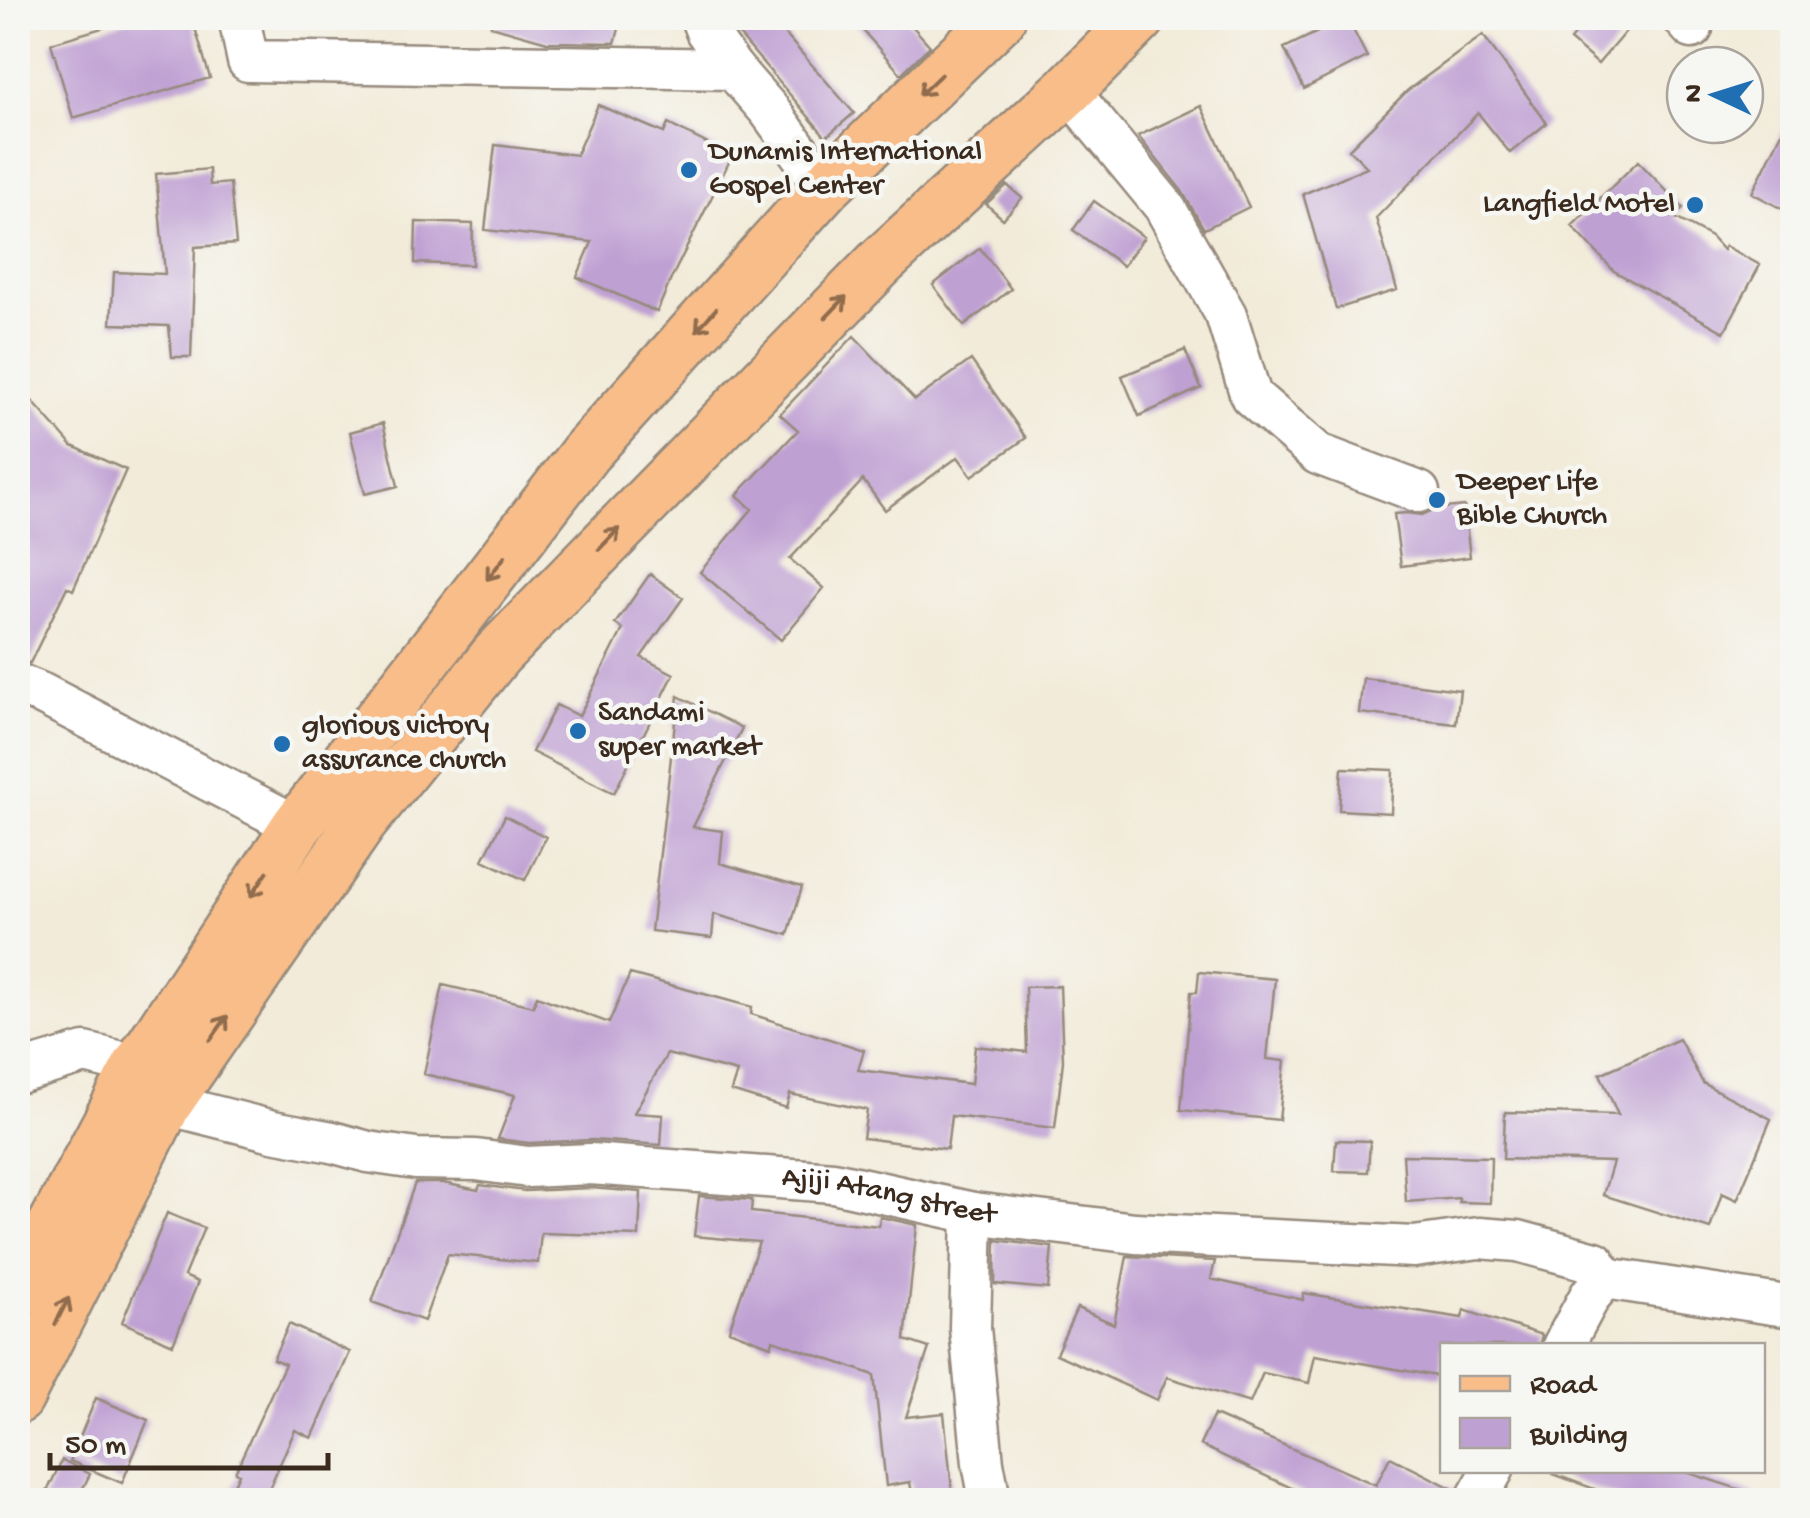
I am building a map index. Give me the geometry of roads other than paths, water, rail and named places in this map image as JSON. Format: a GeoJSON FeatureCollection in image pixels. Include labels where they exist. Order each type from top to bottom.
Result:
{"type":"FeatureCollection","features":[{"type":"Feature","properties":{"kind":"main road"},"geometry":{"type":"LineString","coordinates":[[18,1292],[152,1085],[297,826],[586,452],[825,188],[1000,18]]}},
{"type":"Feature","properties":{"kind":"main road"},"geometry":{"type":"LineString","coordinates":[[18,1398],[152,1085],[498,654],[880,262],[1068,90],[1140,18]]}},
{"type":"Feature","properties":{"kind":"street"},"geometry":{"type":"LineString","coordinates":[[240,18],[248,61],[734,69]]}},
{"type":"Feature","properties":{"kind":"street"},"geometry":{"type":"LineString","coordinates":[[701,18],[706,31],[825,188]]}},
{"type":"Feature","properties":{"kind":"street"},"geometry":{"type":"LineString","coordinates":[[1068,90],[1164,206],[1226,314],[1251,396],[1318,454],[1420,492]]}},
{"type":"Feature","properties":{"kind":"street"},"geometry":{"type":"LineString","coordinates":[[18,684],[297,826]]}},
{"type":"Feature","properties":{"kind":"street","name":"Ajiji Atang street"},"geometry":{"type":"LineString","coordinates":[[18,1074],[86,1053],[152,1085],[272,1132],[368,1152],[528,1167],[590,1164],[834,1182],[973,1214],[1135,1233],[1414,1247],[1479,1238],[1518,1240],[1595,1262],[1605,1278],[1792,1307]]}},
{"type":"Feature","properties":{"kind":"street"},"geometry":{"type":"LineString","coordinates":[[973,1214],[970,1328],[990,1500]]}},
{"type":"Feature","properties":{"kind":"street"},"geometry":{"type":"LineString","coordinates":[[1565,1343],[1590,1296],[1605,1278]]}},
{"type":"Feature","properties":{"kind":"street"},"geometry":{"type":"LineString","coordinates":[[1476,1500],[1491,1473]]}},
{"type":"Feature","properties":{"kind":"place","name":"Dunamis International Gospel Center"},"geometry":{"type":"Point","coordinates":[689,170]}},
{"type":"Feature","properties":{"kind":"place","name":"Langfield Motel"},"geometry":{"type":"Point","coordinates":[1695,205]}},
{"type":"Feature","properties":{"kind":"place","name":"Deeper Life Bible Church"},"geometry":{"type":"Point","coordinates":[1437,500]}},
{"type":"Feature","properties":{"kind":"place","name":"Sandami super market"},"geometry":{"type":"Point","coordinates":[578,731]}},
{"type":"Feature","properties":{"kind":"place","name":"glorious victory assurance church"},"geometry":{"type":"Point","coordinates":[282,744]}}]}
